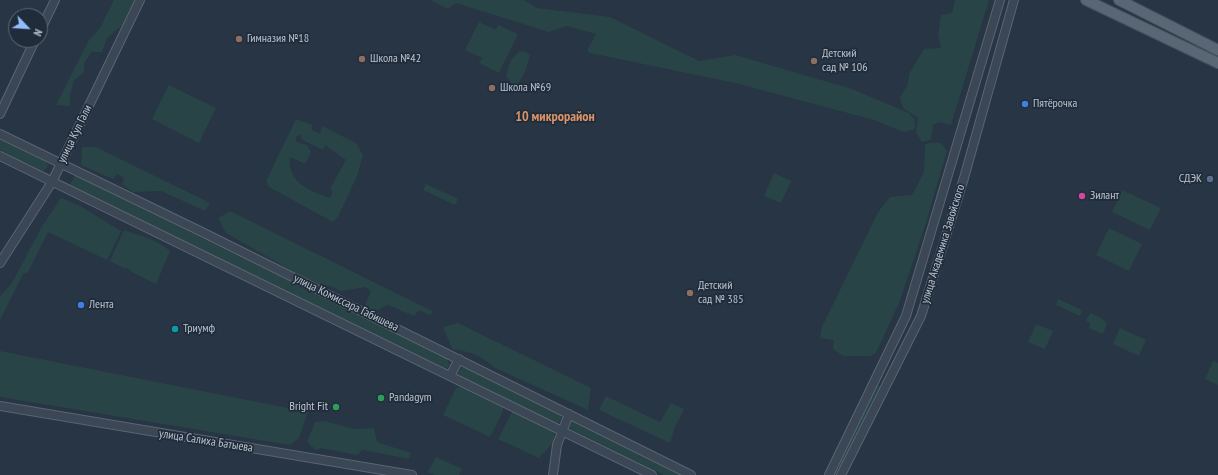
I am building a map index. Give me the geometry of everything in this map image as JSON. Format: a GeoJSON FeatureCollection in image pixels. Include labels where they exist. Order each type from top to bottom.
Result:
{"type":"FeatureCollection","features":[{"type":"Feature","properties":{"kind":"main road"},"geometry":{"type":"LineString","coordinates":[[1086,0],[1218,63]]}},
{"type":"Feature","properties":{"kind":"main road"},"geometry":{"type":"LineString","coordinates":[[1119,0],[1218,50]]}},
{"type":"Feature","properties":{"kind":"street"},"geometry":{"type":"LineString","coordinates":[[48,14],[55,0]]}},
{"type":"Feature","properties":{"kind":"street","name":"улица Кул Гали"},"geometry":{"type":"LineString","coordinates":[[0,263],[52,182],[140,0]]}},
{"type":"Feature","properties":{"kind":"street","name":"улица Академика Завойского"},"geometry":{"type":"LineString","coordinates":[[829,475],[910,305],[1000,0]]}},
{"type":"Feature","properties":{"kind":"street","name":"улица Академика Завойского"},"geometry":{"type":"LineString","coordinates":[[841,475],[921,316],[965,172],[1014,0]]}},
{"type":"Feature","properties":{"kind":"street"},"geometry":{"type":"LineString","coordinates":[[0,114],[32,48]]}},
{"type":"Feature","properties":{"kind":"street"},"geometry":{"type":"LineString","coordinates":[[985,54],[998,57]]}},
{"type":"Feature","properties":{"kind":"street","name":"улица Комиссара Габишева"},"geometry":{"type":"LineString","coordinates":[[0,134],[200,231],[690,475]]}},
{"type":"Feature","properties":{"kind":"street","name":"улица Комиссара Габишева"},"geometry":{"type":"LineString","coordinates":[[0,156],[652,475]]}},
{"type":"Feature","properties":{"kind":"street"},"geometry":{"type":"LineString","coordinates":[[951,167],[965,172]]}},
{"type":"Feature","properties":{"kind":"street"},"geometry":{"type":"LineString","coordinates":[[450,376],[459,359]]}},
{"type":"Feature","properties":{"kind":"street"},"geometry":{"type":"LineString","coordinates":[[876,379],[886,384]]}},
{"type":"Feature","properties":{"kind":"street","name":"улица Салиха Батыева"},"geometry":{"type":"LineString","coordinates":[[0,406],[412,475]]}},
{"type":"Feature","properties":{"kind":"street"},"geometry":{"type":"LineString","coordinates":[[553,475],[556,445],[569,414]]}},
{"type":"Feature","properties":{"kind":"green space"},"geometry":{"type":"Polygon","coordinates":[[[114,0],[136,0],[125,23],[107,38],[102,52],[91,52],[84,64],[84,73],[74,80],[70,95],[70,106],[56,105],[89,40],[100,28],[114,0]]]}},
{"type":"Feature","properties":{"kind":"green space"},"geometry":{"type":"Polygon","coordinates":[[[430,0],[524,0],[537,8],[610,17],[699,61],[735,55],[852,89],[909,113],[915,120],[915,129],[904,132],[874,120],[735,83],[590,53],[587,50],[596,34],[566,26],[549,32],[456,3],[448,9],[430,0]]]}},
{"type":"Feature","properties":{"kind":"green space"},"geometry":{"type":"Polygon","coordinates":[[[955,0],[989,0],[951,125],[940,122],[933,125],[931,140],[922,142],[916,132],[918,118],[903,108],[900,98],[908,84],[909,74],[924,49],[941,48],[938,35],[941,15],[952,13],[955,0]]]}},
{"type":"Feature","properties":{"kind":"green space"},"geometry":{"type":"Polygon","coordinates":[[[479,22],[496,30],[498,25],[518,34],[499,73],[479,63],[482,58],[465,50],[479,22]]]}},
{"type":"Feature","properties":{"kind":"green space"},"geometry":{"type":"Polygon","coordinates":[[[523,51],[530,55],[525,72],[518,84],[513,86],[506,75],[511,60],[519,52],[523,51]]]}},
{"type":"Feature","properties":{"kind":"green space"},"geometry":{"type":"Polygon","coordinates":[[[169,85],[216,108],[199,143],[152,119],[169,85]]]}},
{"type":"Feature","properties":{"kind":"green space"},"geometry":{"type":"Polygon","coordinates":[[[296,119],[312,125],[312,130],[320,134],[322,126],[356,143],[363,155],[357,176],[338,217],[333,222],[269,187],[266,181],[296,119]],[[302,134],[296,137],[296,142],[307,145],[311,152],[305,164],[290,157],[292,173],[301,184],[314,192],[329,198],[332,195],[331,187],[346,160],[325,145],[323,150],[301,139],[302,134]]]}},
{"type":"Feature","properties":{"kind":"green space"},"geometry":{"type":"Polygon","coordinates":[[[0,138],[46,161],[48,166],[43,171],[0,150],[0,138]]]}},
{"type":"Feature","properties":{"kind":"green space"},"geometry":{"type":"Polygon","coordinates":[[[928,143],[941,143],[947,151],[925,226],[899,303],[876,353],[870,356],[843,356],[833,349],[834,340],[820,338],[822,327],[878,212],[890,197],[912,195],[924,172],[925,145],[928,143]]]}},
{"type":"Feature","properties":{"kind":"green space"},"geometry":{"type":"Polygon","coordinates":[[[82,147],[96,147],[210,203],[205,211],[161,191],[133,192],[122,184],[124,178],[117,174],[113,179],[81,165],[82,147]]]}},
{"type":"Feature","properties":{"kind":"green space"},"geometry":{"type":"Polygon","coordinates":[[[774,173],[791,181],[781,203],[764,196],[774,173]]]}},
{"type":"Feature","properties":{"kind":"green space"},"geometry":{"type":"Polygon","coordinates":[[[75,175],[447,359],[450,365],[447,368],[443,367],[70,185],[75,175]]]}},
{"type":"Feature","properties":{"kind":"green space"},"geometry":{"type":"Polygon","coordinates":[[[426,184],[458,199],[455,205],[423,190],[426,184]]]}},
{"type":"Feature","properties":{"kind":"green space"},"geometry":{"type":"Polygon","coordinates":[[[1122,190],[1161,208],[1150,230],[1112,212],[1122,190]]]}},
{"type":"Feature","properties":{"kind":"green space"},"geometry":{"type":"Polygon","coordinates":[[[62,198],[82,207],[121,231],[107,260],[48,232],[28,272],[23,274],[0,320],[0,296],[12,283],[41,228],[62,198]]]}},
{"type":"Feature","properties":{"kind":"green space"},"geometry":{"type":"Polygon","coordinates":[[[230,211],[434,312],[429,315],[419,310],[414,316],[388,305],[373,312],[364,308],[371,291],[365,287],[341,291],[330,286],[322,288],[226,233],[218,218],[230,211]]]}},
{"type":"Feature","properties":{"kind":"green space"},"geometry":{"type":"Polygon","coordinates":[[[1109,228],[1142,244],[1129,271],[1096,255],[1109,228]]]}},
{"type":"Feature","properties":{"kind":"green space"},"geometry":{"type":"Polygon","coordinates":[[[124,230],[154,241],[170,251],[156,284],[132,272],[128,268],[126,269],[110,261],[124,230]]]}},
{"type":"Feature","properties":{"kind":"green space"},"geometry":{"type":"Polygon","coordinates":[[[1058,299],[1082,310],[1080,316],[1056,305],[1058,299]]]}},
{"type":"Feature","properties":{"kind":"green space"},"geometry":{"type":"Polygon","coordinates":[[[1090,313],[1101,318],[1107,323],[1103,334],[1089,328],[1090,323],[1086,321],[1090,313]]]}},
{"type":"Feature","properties":{"kind":"green space"},"geometry":{"type":"Polygon","coordinates":[[[458,323],[591,388],[588,410],[495,368],[485,360],[475,355],[452,349],[443,327],[458,323]]]}},
{"type":"Feature","properties":{"kind":"green space"},"geometry":{"type":"Polygon","coordinates":[[[1036,324],[1053,331],[1045,349],[1028,342],[1036,324]]]}},
{"type":"Feature","properties":{"kind":"green space"},"geometry":{"type":"Polygon","coordinates":[[[1120,328],[1146,340],[1139,356],[1113,344],[1120,328]]]}},
{"type":"Feature","properties":{"kind":"green space"},"geometry":{"type":"Polygon","coordinates":[[[0,351],[308,412],[299,438],[290,445],[0,397],[0,351]]]}},
{"type":"Feature","properties":{"kind":"green space"},"geometry":{"type":"Polygon","coordinates":[[[1213,361],[1218,363],[1218,385],[1205,379],[1213,361]]]}},
{"type":"Feature","properties":{"kind":"green space"},"geometry":{"type":"Polygon","coordinates":[[[464,367],[559,413],[561,420],[558,423],[554,422],[461,377],[458,374],[459,370],[464,367]]]}},
{"type":"Feature","properties":{"kind":"green space"},"geometry":{"type":"Polygon","coordinates":[[[875,384],[880,386],[837,475],[831,475],[875,384]]]}},
{"type":"Feature","properties":{"kind":"green space"},"geometry":{"type":"Polygon","coordinates":[[[461,386],[503,406],[503,411],[490,437],[443,415],[456,388],[461,386]]]}},
{"type":"Feature","properties":{"kind":"green space"},"geometry":{"type":"Polygon","coordinates":[[[606,396],[660,422],[671,403],[684,409],[675,427],[670,443],[599,410],[606,396]]]}},
{"type":"Feature","properties":{"kind":"green space"},"geometry":{"type":"Polygon","coordinates":[[[512,412],[516,412],[554,430],[554,442],[539,458],[498,439],[512,412]]]}},
{"type":"Feature","properties":{"kind":"green space"},"geometry":{"type":"Polygon","coordinates":[[[324,421],[354,429],[374,428],[377,442],[411,453],[409,459],[363,450],[357,455],[321,448],[316,450],[307,442],[315,422],[324,421]]]}},
{"type":"Feature","properties":{"kind":"green space"},"geometry":{"type":"Polygon","coordinates":[[[571,421],[574,421],[686,475],[664,475],[571,429],[569,425],[571,421]]]}},
{"type":"Feature","properties":{"kind":"green space"},"geometry":{"type":"Polygon","coordinates":[[[436,457],[462,469],[459,475],[435,475],[428,472],[436,457]]]}},
{"type":"Feature","properties":{"kind":"place","name":"Гимназия №18"},"geometry":{"type":"Point","coordinates":[239,39]}},
{"type":"Feature","properties":{"kind":"place","name":"Школа №42"},"geometry":{"type":"Point","coordinates":[362,59]}},
{"type":"Feature","properties":{"kind":"place","name":"Детский сад № 106"},"geometry":{"type":"Point","coordinates":[814,61]}},
{"type":"Feature","properties":{"kind":"place","name":"Школа №69"},"geometry":{"type":"Point","coordinates":[492,88]}},
{"type":"Feature","properties":{"kind":"place","name":"Пятёрочка"},"geometry":{"type":"Point","coordinates":[1025,104]}},
{"type":"Feature","properties":{"kind":"place","name":"СДЭК"},"geometry":{"type":"Point","coordinates":[1210,179]}},
{"type":"Feature","properties":{"kind":"place","name":"Зилант"},"geometry":{"type":"Point","coordinates":[1082,196]}},
{"type":"Feature","properties":{"kind":"place","name":"Детский сад № 385"},"geometry":{"type":"Point","coordinates":[690,293]}},
{"type":"Feature","properties":{"kind":"place","name":"Лента"},"geometry":{"type":"Point","coordinates":[81,305]}},
{"type":"Feature","properties":{"kind":"place","name":"Триумф"},"geometry":{"type":"Point","coordinates":[175,329]}},
{"type":"Feature","properties":{"kind":"place","name":"Pandagym"},"geometry":{"type":"Point","coordinates":[381,398]}},
{"type":"Feature","properties":{"kind":"place","name":"Bright Fit"},"geometry":{"type":"Point","coordinates":[336,407]}},
{"type":"Feature","properties":{"kind":"district","name":"10 микрорайон"},"geometry":{"type":"Point","coordinates":[555,117]}}]}
